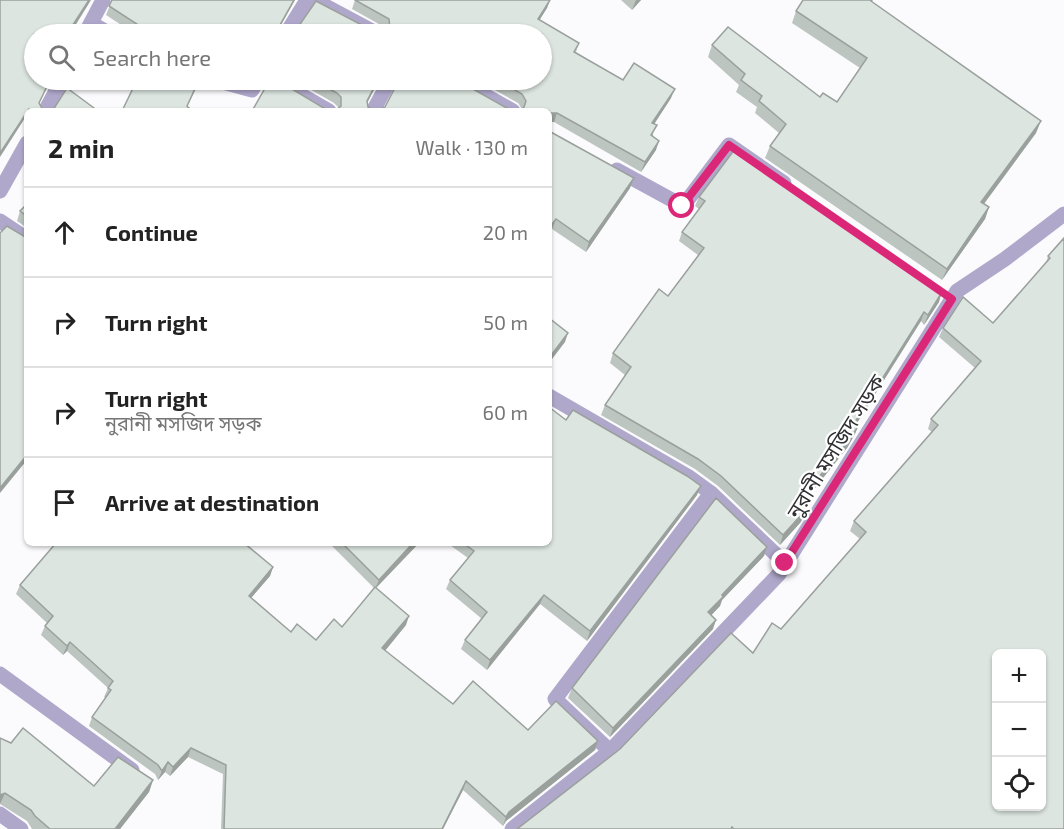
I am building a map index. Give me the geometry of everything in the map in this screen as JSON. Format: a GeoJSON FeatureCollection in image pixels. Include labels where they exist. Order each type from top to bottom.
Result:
{"type":"FeatureCollection","features":[{"type":"Feature","properties":{"kind":"street"},"geometry":{"type":"LineString","coordinates":[[91,24],[103,0]]}},
{"type":"Feature","properties":{"kind":"street"},"geometry":{"type":"LineString","coordinates":[[292,24],[306,0]]}},
{"type":"Feature","properties":{"kind":"street"},"geometry":{"type":"LineString","coordinates":[[314,0],[359,24]]}},
{"type":"Feature","properties":{"kind":"street"},"geometry":{"type":"LineString","coordinates":[[47,108],[57,90]]}},
{"type":"Feature","properties":{"kind":"street"},"geometry":{"type":"LineString","coordinates":[[292,90],[324,108]]}},
{"type":"Feature","properties":{"kind":"street"},"geometry":{"type":"LineString","coordinates":[[375,108],[385,90]]}},
{"type":"Feature","properties":{"kind":"street"},"geometry":{"type":"LineString","coordinates":[[476,90],[508,108]]}},
{"type":"Feature","properties":{"kind":"street"},"geometry":{"type":"LineString","coordinates":[[600,160],[682,206],[729,145],[794,190]]}},
{"type":"Feature","properties":{"kind":"street"},"geometry":{"type":"LineString","coordinates":[[0,191],[24,148]]}},
{"type":"Feature","properties":{"kind":"street","name":"নুরানী মসজিদ সড়ক"},"geometry":{"type":"LineString","coordinates":[[522,826],[610,751],[779,574],[947,296],[1005,259],[1064,214]]}},
{"type":"Feature","properties":{"kind":"street"},"geometry":{"type":"LineString","coordinates":[[0,221],[24,237]]}},
{"type":"Feature","properties":{"kind":"street"},"geometry":{"type":"LineString","coordinates":[[552,398],[689,477],[711,493],[785,563]]}},
{"type":"Feature","properties":{"kind":"street"},"geometry":{"type":"LineString","coordinates":[[610,751],[555,699],[711,493]]}},
{"type":"Feature","properties":{"kind":"street"},"geometry":{"type":"LineString","coordinates":[[0,674],[140,776]]}},
{"type":"Feature","properties":{"kind":"street"},"geometry":{"type":"LineString","coordinates":[[0,814],[21,829]]}},
{"type":"Feature","properties":{"kind":"building"},"geometry":{"type":"Polygon","coordinates":[[[0,0],[89,0],[73,24],[24,24],[24,90],[45,90],[39,103],[42,108],[24,108],[24,117],[0,153],[0,0]]]}},
{"type":"Feature","properties":{"kind":"building"},"geometry":{"type":"Polygon","coordinates":[[[112,0],[294,0],[281,24],[137,24],[109,6],[112,0]]]}},
{"type":"Feature","properties":{"kind":"building"},"geometry":{"type":"Polygon","coordinates":[[[355,0],[550,0],[538,19],[547,24],[390,24],[389,19],[355,0]]]}},
{"type":"Feature","properties":{"kind":"building"},"geometry":{"type":"Polygon","coordinates":[[[803,0],[872,0],[1041,121],[981,202],[989,207],[947,269],[770,146],[786,124],[759,101],[762,96],[741,80],[745,74],[712,45],[728,27],[820,97],[823,93],[837,102],[867,58],[796,11],[803,0]]]}},
{"type":"Feature","properties":{"kind":"building"},"geometry":{"type":"Polygon","coordinates":[[[316,1],[360,24],[300,24],[316,1]]]}},
{"type":"Feature","properties":{"kind":"building"},"geometry":{"type":"Polygon","coordinates":[[[552,27],[579,43],[574,52],[623,80],[634,63],[675,89],[652,123],[657,125],[651,135],[659,141],[645,162],[557,113],[552,113],[552,108],[523,108],[526,101],[522,94],[515,90],[552,90],[552,27]]]}},
{"type":"Feature","properties":{"kind":"building"},"geometry":{"type":"Polygon","coordinates":[[[66,90],[70,90],[94,108],[54,108],[66,90]]]}},
{"type":"Feature","properties":{"kind":"building"},"geometry":{"type":"Polygon","coordinates":[[[132,90],[194,90],[187,106],[189,108],[123,108],[132,90]]]}},
{"type":"Feature","properties":{"kind":"building"},"geometry":{"type":"Polygon","coordinates":[[[264,90],[294,90],[324,108],[254,108],[264,90]]]}},
{"type":"Feature","properties":{"kind":"building"},"geometry":{"type":"Polygon","coordinates":[[[331,90],[373,90],[367,101],[370,108],[339,108],[341,97],[331,90]]]}},
{"type":"Feature","properties":{"kind":"building"},"geometry":{"type":"Polygon","coordinates":[[[394,90],[475,90],[507,108],[383,108],[394,90]]]}},
{"type":"Feature","properties":{"kind":"building"},"geometry":{"type":"Polygon","coordinates":[[[552,133],[634,178],[589,242],[556,219],[552,224],[552,133]]]}},
{"type":"Feature","properties":{"kind":"building"},"geometry":{"type":"Polygon","coordinates":[[[735,149],[942,292],[928,315],[924,312],[855,422],[859,424],[851,438],[805,494],[811,500],[803,513],[783,535],[721,476],[698,459],[605,405],[631,367],[613,353],[659,289],[668,296],[704,248],[682,232],[705,201],[699,197],[735,149]]]}},
{"type":"Feature","properties":{"kind":"building"},"geometry":{"type":"Polygon","coordinates":[[[7,226],[24,236],[24,459],[0,488],[0,233],[7,226]]]}},
{"type":"Feature","properties":{"kind":"building"},"geometry":{"type":"Polygon","coordinates":[[[1064,238],[1064,829],[734,829],[732,827],[731,829],[517,829],[620,749],[731,633],[753,653],[772,623],[781,629],[866,532],[854,521],[938,425],[931,419],[981,361],[943,328],[963,297],[993,323],[1050,258],[1048,256],[1064,238]]]}},
{"type":"Feature","properties":{"kind":"building"},"geometry":{"type":"Polygon","coordinates":[[[552,320],[568,333],[552,354],[552,320]]]}},
{"type":"Feature","properties":{"kind":"building"},"geometry":{"type":"Polygon","coordinates":[[[552,409],[566,420],[573,410],[701,486],[590,631],[544,595],[490,660],[465,640],[487,612],[450,580],[474,551],[467,546],[552,546],[552,409]]]}},
{"type":"Feature","properties":{"kind":"building"},"geometry":{"type":"Polygon","coordinates":[[[716,498],[767,547],[708,612],[716,620],[613,728],[572,688],[716,498]]]}},
{"type":"Feature","properties":{"kind":"building"},"geometry":{"type":"Polygon","coordinates":[[[53,546],[248,546],[273,567],[249,596],[291,632],[297,624],[316,640],[334,619],[342,627],[375,587],[409,616],[382,648],[453,704],[473,681],[528,730],[556,701],[598,741],[509,812],[506,817],[466,781],[442,829],[224,829],[226,765],[191,748],[173,767],[168,762],[162,771],[158,765],[92,717],[111,690],[108,688],[113,681],[70,642],[67,646],[45,626],[53,616],[20,585],[53,546]]]}},
{"type":"Feature","properties":{"kind":"building"},"geometry":{"type":"Polygon","coordinates":[[[345,546],[410,546],[379,580],[345,546]]]}},
{"type":"Feature","properties":{"kind":"building"},"geometry":{"type":"Polygon","coordinates":[[[23,728],[94,786],[118,757],[153,780],[115,829],[50,829],[31,810],[5,793],[0,795],[0,738],[11,743],[23,728]]]}},
{"type":"Feature","properties":{"kind":"route"},"geometry":{"type":"LineString","coordinates":[[682,206],[729,145],[952,299],[785,563]]}}]}
